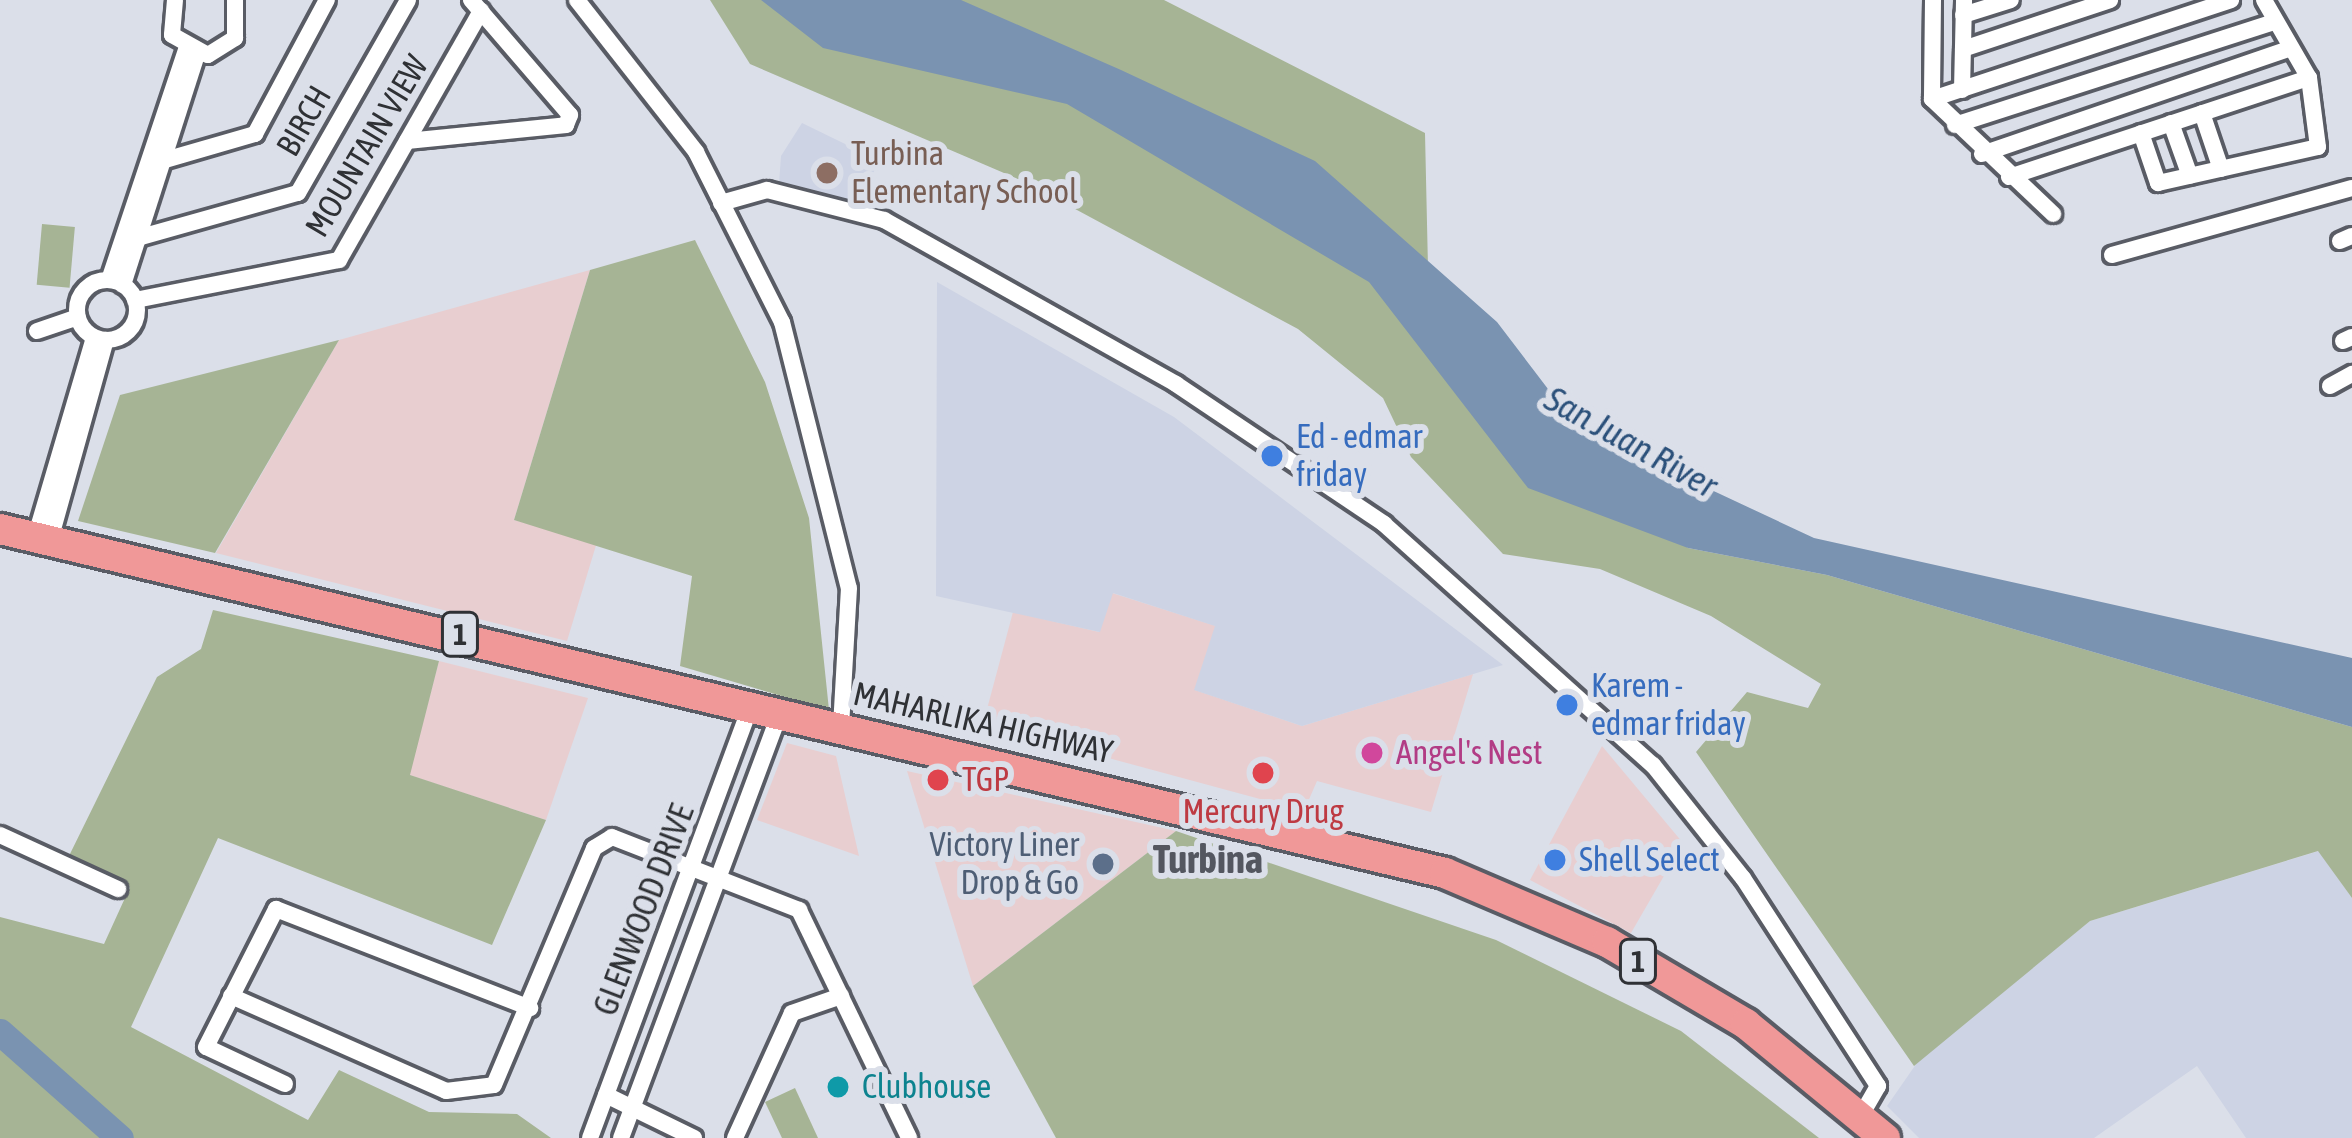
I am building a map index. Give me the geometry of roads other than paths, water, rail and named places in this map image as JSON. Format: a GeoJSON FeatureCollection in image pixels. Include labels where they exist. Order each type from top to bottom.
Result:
{"type":"FeatureCollection","features":[{"type":"Feature","properties":{"kind":"highway","name":"MAHARLIKA HIGHWAY"},"geometry":{"type":"LineString","coordinates":[[0,529],[766,707],[1475,884],[1607,942],[1746,1024],[1885,1138]]}},
{"type":"Feature","properties":{"kind":"street"},"geometry":{"type":"LineString","coordinates":[[165,160],[255,134],[327,0]]}},
{"type":"Feature","properties":{"kind":"street","name":"BIRCH"},"geometry":{"type":"LineString","coordinates":[[141,237],[298,193],[408,0]]}},
{"type":"Feature","properties":{"kind":"street"},"geometry":{"type":"LineString","coordinates":[[578,0],[696,152],[782,322],[819,440],[849,588],[841,726]]}},
{"type":"Feature","properties":{"kind":"street"},"geometry":{"type":"LineString","coordinates":[[1933,0],[1932,99],[1982,154],[2053,214]]}},
{"type":"Feature","properties":{"kind":"street"},"geometry":{"type":"LineString","coordinates":[[1962,90],[1963,8],[2011,0]]}},
{"type":"Feature","properties":{"kind":"street"},"geometry":{"type":"LineString","coordinates":[[1963,49],[2110,0]]}},
{"type":"Feature","properties":{"kind":"street"},"geometry":{"type":"LineString","coordinates":[[1932,99],[2231,0]]}},
{"type":"Feature","properties":{"kind":"street"},"geometry":{"type":"LineString","coordinates":[[2141,133],[2158,183],[2318,147],[2309,78],[2264,0]]}},
{"type":"Feature","properties":{"kind":"street"},"geometry":{"type":"LineString","coordinates":[[169,2],[172,35],[192,52],[228,46],[241,2]]}},
{"type":"Feature","properties":{"kind":"street"},"geometry":{"type":"LineString","coordinates":[[407,141],[566,125],[570,116],[476,6]]}},
{"type":"Feature","properties":{"kind":"street","name":"MOUNTAIN VIEW"},"geometry":{"type":"LineString","coordinates":[[123,288],[339,260],[476,6]]}},
{"type":"Feature","properties":{"kind":"street"},"geometry":{"type":"LineString","coordinates":[[1955,125],[2274,22]]}},
{"type":"Feature","properties":{"kind":"street"},"geometry":{"type":"LineString","coordinates":[[1982,154],[2289,49]]}},
{"type":"Feature","properties":{"kind":"street"},"geometry":{"type":"LineString","coordinates":[[123,288],[165,160],[192,52]]}},
{"type":"Feature","properties":{"kind":"street"},"geometry":{"type":"LineString","coordinates":[[100,339],[132,328],[123,288],[192,52]]}},
{"type":"Feature","properties":{"kind":"street"},"geometry":{"type":"LineString","coordinates":[[2009,177],[2309,78]]}},
{"type":"Feature","properties":{"kind":"street"},"geometry":{"type":"LineString","coordinates":[[2202,113],[2221,169]]}},
{"type":"Feature","properties":{"kind":"street"},"geometry":{"type":"LineString","coordinates":[[2171,124],[2190,176]]}},
{"type":"Feature","properties":{"kind":"street"},"geometry":{"type":"LineString","coordinates":[[2112,255],[2352,188]]}},
{"type":"Feature","properties":{"kind":"street"},"geometry":{"type":"LineString","coordinates":[[721,203],[767,190],[884,220],[1177,384],[1384,524],[1564,679],[1705,830],[1878,1086],[1861,1115]]}},
{"type":"Feature","properties":{"kind":"street"},"geometry":{"type":"LineString","coordinates":[[78,317],[85,291],[123,288]]}},
{"type":"Feature","properties":{"kind":"street"},"geometry":{"type":"LineString","coordinates":[[37,331],[78,317]]}},
{"type":"Feature","properties":{"kind":"street"},"geometry":{"type":"LineString","coordinates":[[78,317],[100,339]]}},
{"type":"Feature","properties":{"kind":"street"},"geometry":{"type":"LineString","coordinates":[[42,539],[100,339]]}},
{"type":"Feature","properties":{"kind":"street"},"geometry":{"type":"LineString","coordinates":[[2330,386],[2352,374]]}},
{"type":"Feature","properties":{"kind":"street","name":"GLENWOOD DRIVE"},"geometry":{"type":"LineString","coordinates":[[590,1138],[692,863],[766,707]]}},
{"type":"Feature","properties":{"kind":"street","name":"GLENWOOD DRIVE"},"geometry":{"type":"LineString","coordinates":[[621,1138],[722,877],[766,707]]}},
{"type":"Feature","properties":{"kind":"street"},"geometry":{"type":"LineString","coordinates":[[0,835],[118,889]]}},
{"type":"Feature","properties":{"kind":"street"},"geometry":{"type":"LineString","coordinates":[[231,995],[446,1091],[494,1085],[600,838],[692,863],[799,910],[909,1138]]}},
{"type":"Feature","properties":{"kind":"street"},"geometry":{"type":"LineString","coordinates":[[285,1084],[206,1047],[277,909],[530,1008]]}},
{"type":"Feature","properties":{"kind":"street"},"geometry":{"type":"LineString","coordinates":[[735,1138],[792,1013],[841,995]]}},
{"type":"Feature","properties":{"kind":"street"},"geometry":{"type":"LineString","coordinates":[[606,1095],[694,1138]]}},
{"type":"Feature","properties":{"kind":"water"},"geometry":{"type":"Polygon","coordinates":[[[761,0],[961,0],[1121,70],[1315,161],[1497,322],[1577,427],[1814,538],[2352,658],[2352,727],[1827,575],[1688,548],[1528,488],[1369,282],[1067,104],[823,48],[761,0]]]}},
{"type":"Feature","properties":{"kind":"waterway"},"geometry":{"type":"LineString","coordinates":[[0,1032],[120,1138]]}},
{"type":"Feature","properties":{"kind":"place","name":"Turbina Elementary School"},"geometry":{"type":"Point","coordinates":[827,173]}},
{"type":"Feature","properties":{"kind":"place","name":"Ed - edmar friday"},"geometry":{"type":"Point","coordinates":[1272,456]}},
{"type":"Feature","properties":{"kind":"place","name":"Karem - edmar friday"},"geometry":{"type":"Point","coordinates":[1567,705]}},
{"type":"Feature","properties":{"kind":"place","name":"Angel's Nest"},"geometry":{"type":"Point","coordinates":[1372,753]}},
{"type":"Feature","properties":{"kind":"place","name":"Mercury Drug"},"geometry":{"type":"Point","coordinates":[1263,773]}},
{"type":"Feature","properties":{"kind":"place","name":"TGP"},"geometry":{"type":"Point","coordinates":[938,780]}},
{"type":"Feature","properties":{"kind":"place","name":"Shell Select"},"geometry":{"type":"Point","coordinates":[1555,860]}},
{"type":"Feature","properties":{"kind":"place","name":"Victory Liner Drop & Go"},"geometry":{"type":"Point","coordinates":[1103,864]}},
{"type":"Feature","properties":{"kind":"place","name":"Clubhouse"},"geometry":{"type":"Point","coordinates":[838,1087]}},
{"type":"Feature","properties":{"kind":"district","name":"Turbina"},"geometry":{"type":"Point","coordinates":[1208,859]}},
{"type":"Feature","properties":{"kind":"water label","name":"San Juan River"},"geometry":{"type":"Point","coordinates":[1631,442]}}]}
